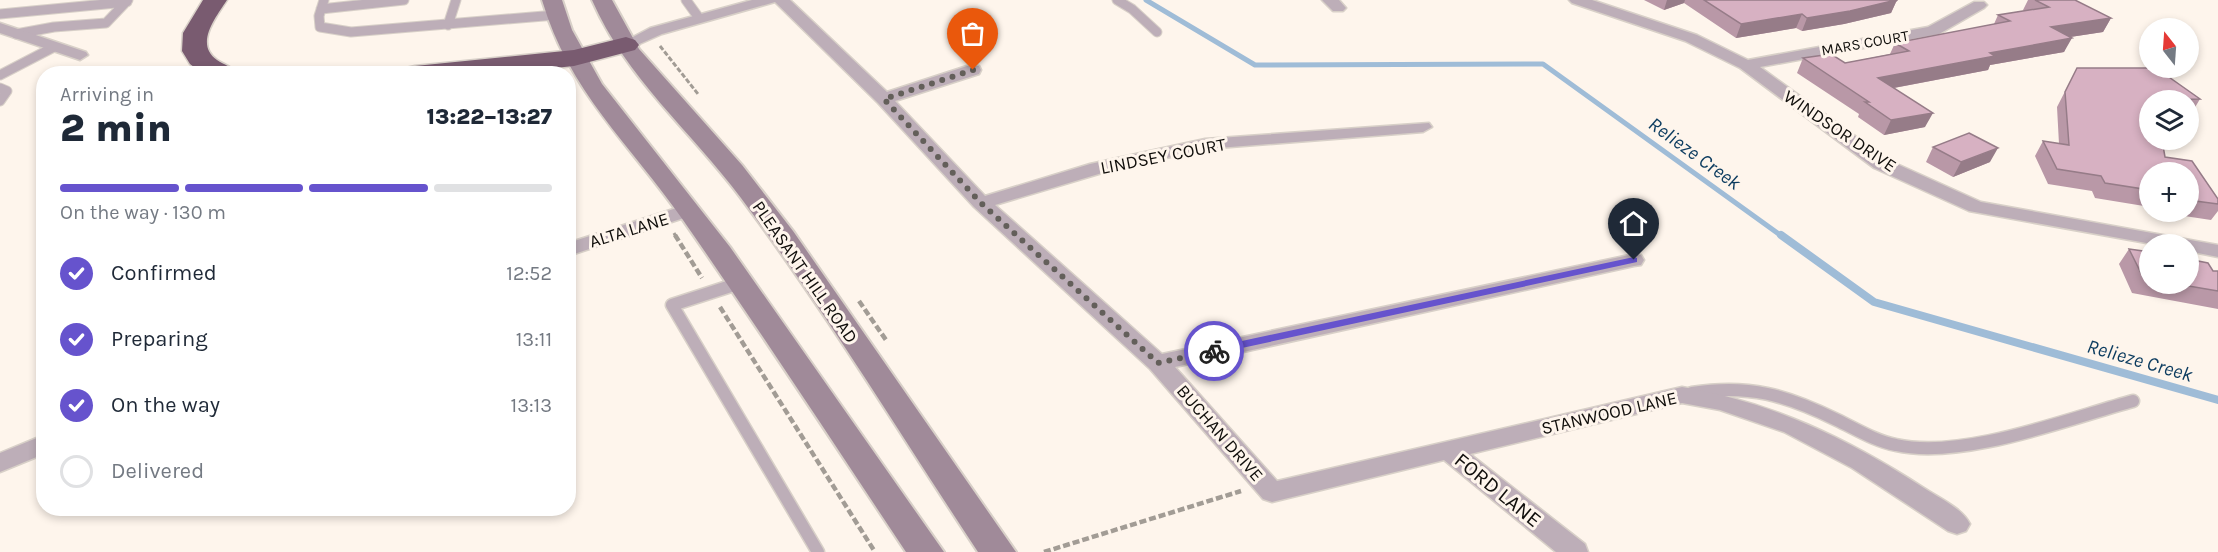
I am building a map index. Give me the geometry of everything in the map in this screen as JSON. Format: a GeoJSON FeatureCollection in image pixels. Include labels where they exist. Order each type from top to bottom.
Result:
{"type":"FeatureCollection","features":[{"type":"Feature","properties":{"kind":"highway"},"geometry":{"type":"LineString","coordinates":[[207,66],[196,58],[192,46],[194,34],[215,0]]}},
{"type":"Feature","properties":{"kind":"highway"},"geometry":{"type":"LineString","coordinates":[[494,66],[574,58],[626,45]]}},
{"type":"Feature","properties":{"kind":"main road","name":"PLEASANT HILL ROAD"},"geometry":{"type":"LineString","coordinates":[[602,0],[626,45],[750,191],[998,552]]}},
{"type":"Feature","properties":{"kind":"main road"},"geometry":{"type":"LineString","coordinates":[[554,8],[574,58],[602,97],[677,215],[740,283],[926,552]]}},
{"type":"Feature","properties":{"kind":"street"},"geometry":{"type":"LineString","coordinates":[[626,45],[656,31],[769,0]]}},
{"type":"Feature","properties":{"kind":"street","name":"BUCHAN DRIVE"},"geometry":{"type":"LineString","coordinates":[[781,0],[884,99],[981,203],[1158,363],[1268,488]]}},
{"type":"Feature","properties":{"kind":"street","name":"WINDSOR DRIVE"},"geometry":{"type":"LineString","coordinates":[[1577,0],[1691,38],[1746,65],[1881,164],[1976,207],[2139,236]]}},
{"type":"Feature","properties":{"kind":"street","name":"MARS COURT"},"geometry":{"type":"LineString","coordinates":[[1746,65],[1933,31],[1979,5]]}},
{"type":"Feature","properties":{"kind":"street"},"geometry":{"type":"LineString","coordinates":[[4,27],[80,55]]}},
{"type":"Feature","properties":{"kind":"street"},"geometry":{"type":"LineString","coordinates":[[884,99],[973,70]]}},
{"type":"Feature","properties":{"kind":"street","name":"LINDSEY COURT"},"geometry":{"type":"LineString","coordinates":[[981,203],[1097,168],[1205,144],[1422,127]]}},
{"type":"Feature","properties":{"kind":"street","name":"ALTA LANE"},"geometry":{"type":"LineString","coordinates":[[576,247],[677,215]]}},
{"type":"Feature","properties":{"kind":"street","name":"WINDSOR DRIVE"},"geometry":{"type":"LineString","coordinates":[[2199,247],[2218,251]]}},
{"type":"Feature","properties":{"kind":"street"},"geometry":{"type":"LineString","coordinates":[[1158,363],[1634,260]]}},
{"type":"Feature","properties":{"kind":"street","name":"STANWOOD LANE"},"geometry":{"type":"LineString","coordinates":[[1268,488],[1448,450],[1682,395],[1718,399],[1783,423],[1868,464],[1958,524]]}},
{"type":"Feature","properties":{"kind":"street"},"geometry":{"type":"LineString","coordinates":[[0,463],[36,447]]}},
{"type":"Feature","properties":{"kind":"street","name":"FORD LANE"},"geometry":{"type":"LineString","coordinates":[[1448,450],[1575,552]]}},
{"type":"Feature","properties":{"kind":"lane"},"geometry":{"type":"LineString","coordinates":[[324,0],[320,27],[351,32],[448,25],[554,8]]}},
{"type":"Feature","properties":{"kind":"lane"},"geometry":{"type":"LineString","coordinates":[[321,9],[404,0]]}},
{"type":"Feature","properties":{"kind":"lane"},"geometry":{"type":"LineString","coordinates":[[448,25],[456,0]]}},
{"type":"Feature","properties":{"kind":"lane"},"geometry":{"type":"LineString","coordinates":[[686,0],[699,18]]}},
{"type":"Feature","properties":{"kind":"lane"},"geometry":{"type":"LineString","coordinates":[[1117,0],[1132,9],[1156,32]]}},
{"type":"Feature","properties":{"kind":"lane"},"geometry":{"type":"LineString","coordinates":[[4,27],[54,27],[106,23],[128,1]]}},
{"type":"Feature","properties":{"kind":"lane"},"geometry":{"type":"LineString","coordinates":[[4,27],[128,1]]}},
{"type":"Feature","properties":{"kind":"lane"},"geometry":{"type":"LineString","coordinates":[[0,75],[54,47]]}},
{"type":"Feature","properties":{"kind":"lane"},"geometry":{"type":"LineString","coordinates":[[0,88],[7,91],[0,100]]}},
{"type":"Feature","properties":{"kind":"lane"},"geometry":{"type":"LineString","coordinates":[[740,283],[672,305],[818,552]]}},
{"type":"Feature","properties":{"kind":"lane"},"geometry":{"type":"LineString","coordinates":[[1682,395],[1734,387],[1775,396],[1830,416],[1866,435],[1898,446],[1934,448],[1980,442],[2133,401]]}},
{"type":"Feature","properties":{"kind":"path"},"geometry":{"type":"LineString","coordinates":[[677,215],[711,292],[875,552]]}},
{"type":"Feature","properties":{"kind":"path"},"geometry":{"type":"LineString","coordinates":[[1044,552],[1268,488]]}},
{"type":"Feature","properties":{"kind":"building"},"geometry":{"type":"Polygon","coordinates":[[[1704,0],[1896,0],[1807,18],[1802,14],[1741,24],[1704,0]]]}},
{"type":"Feature","properties":{"kind":"building"},"geometry":{"type":"Polygon","coordinates":[[[2035,0],[2075,0],[2111,18],[2051,27],[2072,38],[1990,53],[1995,56],[1878,78],[1933,113],[1891,120],[1865,102],[1869,102],[1803,58],[1831,54],[1845,63],[1909,51],[1895,43],[2010,21],[1998,15],[2049,7],[2035,0]]]}},
{"type":"Feature","properties":{"kind":"building"},"geometry":{"type":"Polygon","coordinates":[[[2077,68],[2139,68],[2139,78],[2170,78],[2187,90],[2139,90],[2139,150],[2164,150],[2165,157],[2193,162],[2139,162],[2139,188],[2105,183],[2101,176],[2057,169],[2043,141],[2069,145],[2065,92],[2077,68]]]}},
{"type":"Feature","properties":{"kind":"building"},"geometry":{"type":"Polygon","coordinates":[[[1969,133],[1998,148],[1961,162],[1933,147],[1969,133]]]}},
{"type":"Feature","properties":{"kind":"building"},"geometry":{"type":"Polygon","coordinates":[[[2199,171],[2218,199],[2218,204],[2199,201],[2199,171]]]}},
{"type":"Feature","properties":{"kind":"building"},"geometry":{"type":"Polygon","coordinates":[[[2129,249],[2139,250],[2139,269],[2129,249]]]}},
{"type":"Feature","properties":{"kind":"building"},"geometry":{"type":"Polygon","coordinates":[[[2199,261],[2208,263],[2213,271],[2218,271],[2218,291],[2199,288],[2199,261]]]}},
{"type":"Feature","properties":{"kind":"waterway","name":"Relieze Creek"},"geometry":{"type":"LineString","coordinates":[[1146,0],[1255,65],[1543,64],[1783,237]]}},
{"type":"Feature","properties":{"kind":"waterway","name":"Relieze Creek"},"geometry":{"type":"LineString","coordinates":[[1781,235],[1874,302],[2218,400]]}},
{"type":"Feature","properties":{"kind":"way so far"},"geometry":{"type":"LineString","coordinates":[[973,70],[884,99],[981,203],[1158,363],[1214,351]]}},
{"type":"Feature","properties":{"kind":"route"},"geometry":{"type":"LineString","coordinates":[[1214,351],[1634,260]]}}]}
